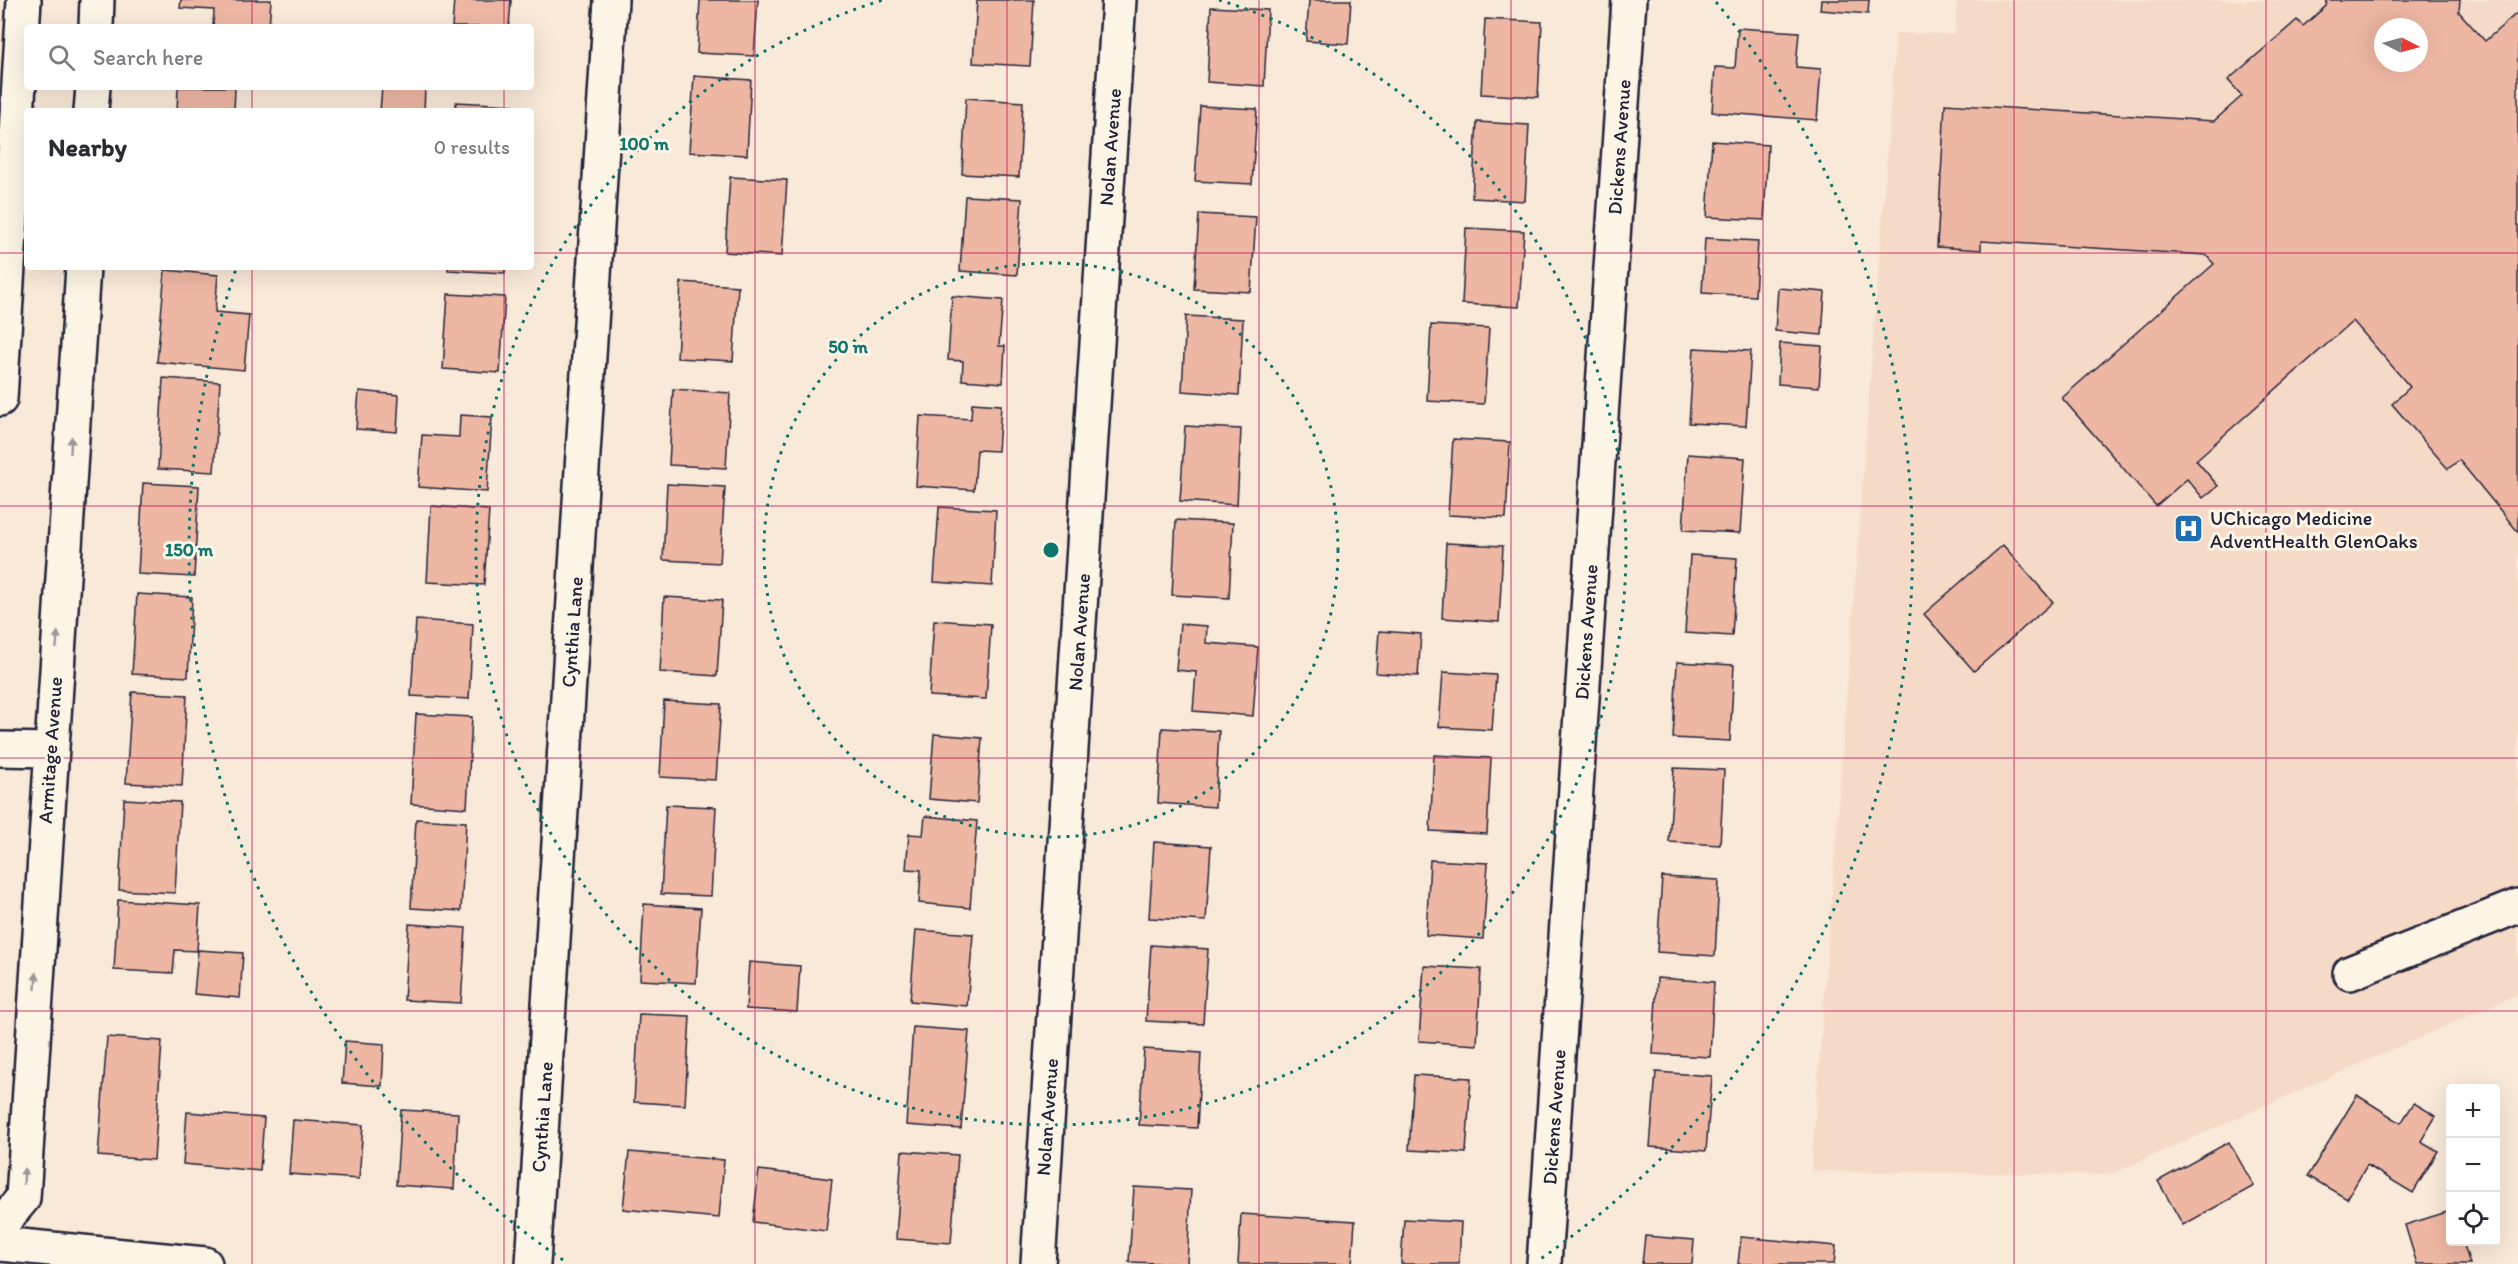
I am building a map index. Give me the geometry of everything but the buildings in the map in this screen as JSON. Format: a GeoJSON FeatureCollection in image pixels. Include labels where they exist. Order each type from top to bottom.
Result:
{"type":"FeatureCollection","features":[{"type":"Feature","properties":{"kind":"street"},"geometry":{"type":"LineString","coordinates":[[0,399],[5,220],[24,0]]}},
{"type":"Feature","properties":{"kind":"street"},"geometry":{"type":"LineString","coordinates":[[96,24],[97,0]]}},
{"type":"Feature","properties":{"kind":"street","name":"Cynthia Lane"},"geometry":{"type":"LineString","coordinates":[[533,1264],[611,0]]}},
{"type":"Feature","properties":{"kind":"street","name":"Nolan Avenue"},"geometry":{"type":"LineString","coordinates":[[1038,1264],[1119,0]]}},
{"type":"Feature","properties":{"kind":"street","name":"Dickens Avenue"},"geometry":{"type":"LineString","coordinates":[[1544,1264],[1629,0]]}},
{"type":"Feature","properties":{"kind":"street"},"geometry":{"type":"LineString","coordinates":[[91,108],[93,90]]}},
{"type":"Feature","properties":{"kind":"street","name":"Armitage Avenue"},"geometry":{"type":"LineString","coordinates":[[0,1226],[23,1198],[50,750],[83,270]]}},
{"type":"Feature","properties":{"kind":"street"},"geometry":{"type":"LineString","coordinates":[[0,749],[50,750]]}},
{"type":"Feature","properties":{"kind":"street"},"geometry":{"type":"LineString","coordinates":[[2350,974],[2518,906]]}},
{"type":"Feature","properties":{"kind":"street"},"geometry":{"type":"LineString","coordinates":[[0,1244],[205,1264]]}},
{"type":"Feature","properties":{"kind":"shaded area","name":"UChicago Medicine AdventHealth GlenOaks"},"geometry":{"type":"Polygon","coordinates":[[[1957,0],[2518,0],[2518,994],[2109,1175],[1811,1171],[1896,33],[1955,34],[1957,0]]]}},
{"type":"Feature","properties":{"kind":"place","name":"UChicago Medicine AdventHealth GlenOaks"},"geometry":{"type":"Point","coordinates":[2189,529]}}]}
